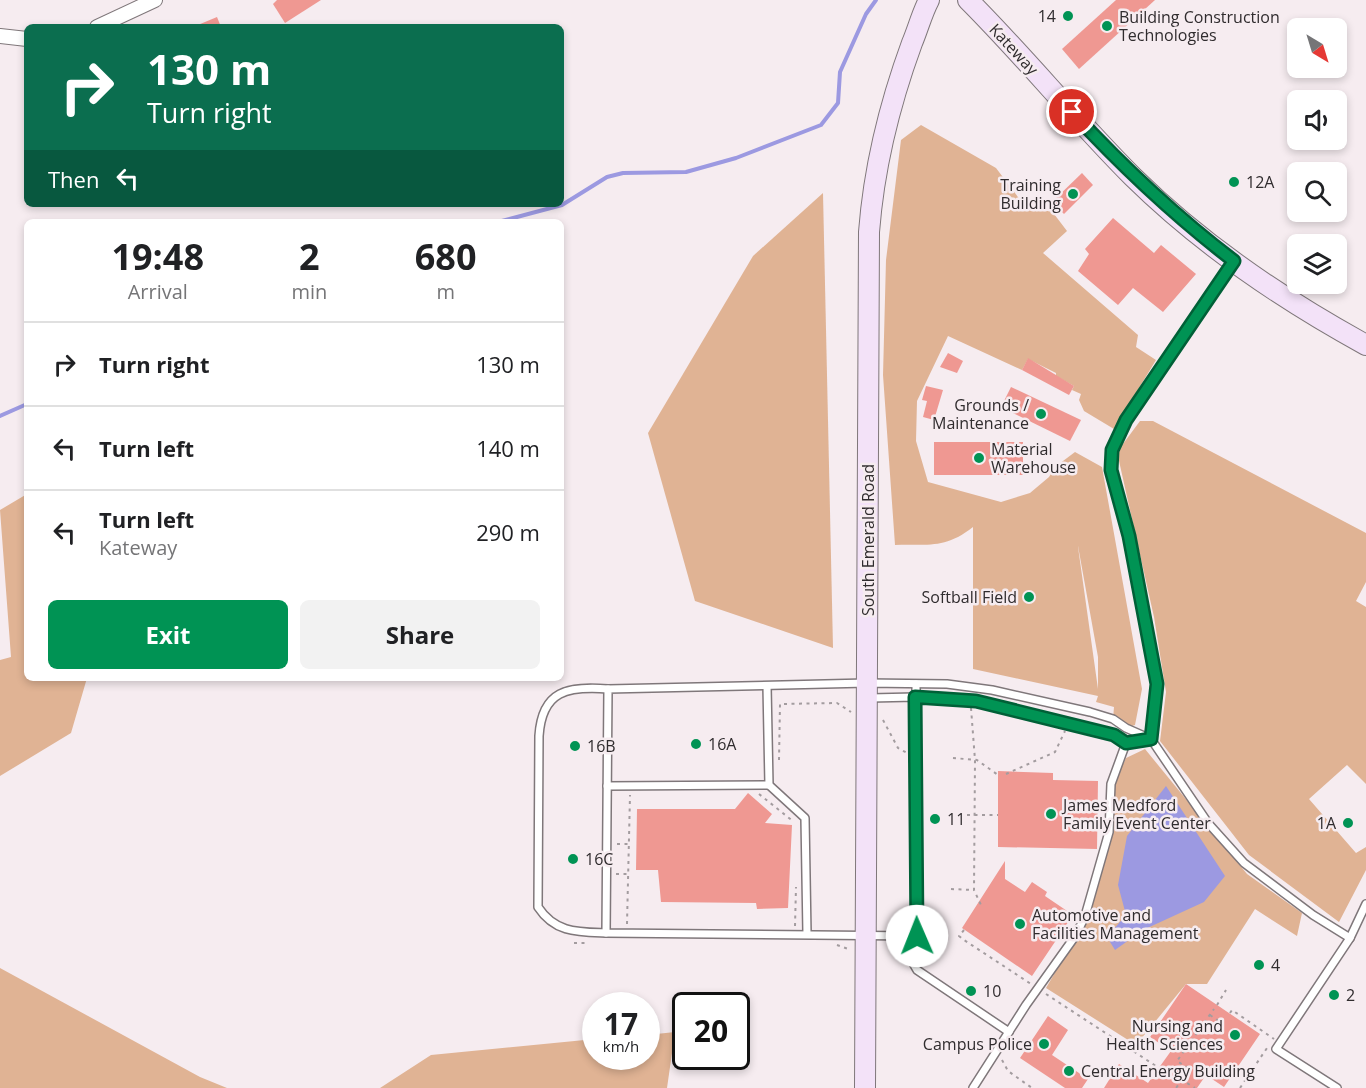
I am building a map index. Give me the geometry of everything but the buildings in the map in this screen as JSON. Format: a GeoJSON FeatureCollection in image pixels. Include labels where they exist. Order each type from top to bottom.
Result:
{"type":"FeatureCollection","features":[{"type":"Feature","properties":{"kind":"street"},"geometry":{"type":"LineString","coordinates":[[103,24],[155,0]]}},
{"type":"Feature","properties":{"kind":"street","name":"South Emerald Road"},"geometry":{"type":"LineString","coordinates":[[865,1088],[871,206],[886,129],[905,62],[929,0]]}},
{"type":"Feature","properties":{"kind":"street","name":"Kateway"},"geometry":{"type":"LineString","coordinates":[[968,0],[1134,178],[1181,221],[1291,301],[1366,345]]}},
{"type":"Feature","properties":{"kind":"street"},"geometry":{"type":"LineString","coordinates":[[0,36],[24,39]]}},
{"type":"Feature","properties":{"kind":"lane"},"geometry":{"type":"LineString","coordinates":[[1151,739],[1157,684],[1129,536],[1111,470],[1112,450],[1126,420],[1234,261]]}},
{"type":"Feature","properties":{"kind":"lane"},"geometry":{"type":"LineString","coordinates":[[916,684],[917,936],[910,958],[917,970],[1009,1032]]}},
{"type":"Feature","properties":{"kind":"lane"},"geometry":{"type":"LineString","coordinates":[[867,698],[916,684],[992,690],[1113,719],[1126,728],[1151,739],[1208,823],[1244,863],[1313,915],[1350,938]]}},
{"type":"Feature","properties":{"kind":"lane"},"geometry":{"type":"LineString","coordinates":[[767,686],[770,786]]}},
{"type":"Feature","properties":{"kind":"lane"},"geometry":{"type":"LineString","coordinates":[[917,936],[807,933],[606,933],[561,929],[545,918],[538,907],[539,736],[540,721],[547,704],[554,695],[572,689],[767,686],[867,698],[915,697],[976,701],[1114,735],[1126,743],[1151,739]]}},
{"type":"Feature","properties":{"kind":"lane"},"geometry":{"type":"LineString","coordinates":[[606,933],[608,688]]}},
{"type":"Feature","properties":{"kind":"lane"},"geometry":{"type":"LineString","coordinates":[[974,1088],[1009,1032],[1076,935],[1085,916],[1109,832],[1111,784],[1126,743]]}},
{"type":"Feature","properties":{"kind":"lane"},"geometry":{"type":"LineString","coordinates":[[607,786],[770,786],[805,818],[807,933]]}},
{"type":"Feature","properties":{"kind":"lane"},"geometry":{"type":"LineString","coordinates":[[1337,1088],[1276,1048],[1350,938],[1366,904]]}},
{"type":"Feature","properties":{"kind":"path"},"geometry":{"type":"LineString","coordinates":[[756,792],[770,786],[778,778],[780,704],[837,703],[843,705],[854,715],[867,698],[882,717],[898,748],[915,758]]}},
{"type":"Feature","properties":{"kind":"path"},"geometry":{"type":"LineString","coordinates":[[971,711],[975,760],[974,890],[981,905]]}},
{"type":"Feature","properties":{"kind":"path"},"geometry":{"type":"LineString","coordinates":[[1005,774],[1056,752],[1062,743],[1067,724]]}},
{"type":"Feature","properties":{"kind":"path"},"geometry":{"type":"LineString","coordinates":[[953,758],[975,760],[998,775]]}},
{"type":"Feature","properties":{"kind":"path"},"geometry":{"type":"LineString","coordinates":[[626,933],[630,795]]}},
{"type":"Feature","properties":{"kind":"path"},"geometry":{"type":"LineString","coordinates":[[952,815],[998,815]]}},
{"type":"Feature","properties":{"kind":"path"},"geometry":{"type":"LineString","coordinates":[[607,844],[629,844]]}},
{"type":"Feature","properties":{"kind":"path"},"geometry":{"type":"LineString","coordinates":[[606,874],[628,874]]}},
{"type":"Feature","properties":{"kind":"path"},"geometry":{"type":"LineString","coordinates":[[951,890],[974,890]]}},
{"type":"Feature","properties":{"kind":"path"},"geometry":{"type":"LineString","coordinates":[[964,930],[959,936],[964,940],[1159,1068]]}},
{"type":"Feature","properties":{"kind":"path"},"geometry":{"type":"LineString","coordinates":[[574,943],[595,942]]}},
{"type":"Feature","properties":{"kind":"path"},"geometry":{"type":"LineString","coordinates":[[1217,1005],[1226,990]]}},
{"type":"Feature","properties":{"kind":"path"},"geometry":{"type":"LineString","coordinates":[[1188,1068],[1178,1061],[1214,1009]]}},
{"type":"Feature","properties":{"kind":"path"},"geometry":{"type":"LineString","coordinates":[[1230,1013],[1232,1010],[1274,1039]]}},
{"type":"Feature","properties":{"kind":"path"},"geometry":{"type":"LineString","coordinates":[[1210,1014],[1220,1022]]}},
{"type":"Feature","properties":{"kind":"path"},"geometry":{"type":"LineString","coordinates":[[997,1051],[1008,1071],[1032,1088]]}},
{"type":"Feature","properties":{"kind":"path"},"geometry":{"type":"LineString","coordinates":[[1174,1078],[1195,1088]]}},
{"type":"Feature","properties":{"kind":"path"},"geometry":{"type":"LineString","coordinates":[[1176,1088],[1182,1080]]}},
{"type":"Feature","properties":{"kind":"shaded area"},"geometry":{"type":"Polygon","coordinates":[[[921,125],[996,168],[1024,205],[1051,210],[1067,231],[1043,253],[1138,335],[1136,347],[1156,360],[1114,429],[1084,411],[1079,400],[1081,394],[1072,390],[1074,386],[1056,376],[1056,373],[1028,359],[1022,370],[948,336],[917,401],[916,441],[928,482],[1001,502],[1030,493],[1049,477],[1055,467],[1075,452],[1102,467],[1142,689],[1135,725],[1126,728],[1113,719],[1114,707],[1096,702],[1098,696],[973,669],[973,527],[945,542],[927,545],[895,545],[883,375],[886,260],[901,140],[921,125]],[[1078,546],[1098,689],[1098,657],[1078,546]]]}},
{"type":"Feature","properties":{"kind":"shaded area"},"geometry":{"type":"Polygon","coordinates":[[[823,193],[833,648],[695,601],[648,433],[753,256],[823,193]]]}},
{"type":"Feature","properties":{"kind":"shaded area"},"geometry":{"type":"Polygon","coordinates":[[[1140,421],[1153,421],[1366,533],[1366,582],[1356,601],[1366,607],[1366,784],[1347,765],[1309,799],[1356,853],[1366,847],[1366,870],[1339,922],[1249,855],[1160,741],[1166,692],[1154,617],[1117,452],[1140,421]]]}},
{"type":"Feature","properties":{"kind":"shaded area"},"geometry":{"type":"Polygon","coordinates":[[[24,496],[24,681],[86,681],[71,733],[0,776],[0,660],[11,657],[0,510],[24,496]]]}},
{"type":"Feature","properties":{"kind":"shaded area"},"geometry":{"type":"Polygon","coordinates":[[[1145,749],[1247,874],[1302,913],[1297,936],[1255,909],[1207,984],[1186,984],[1136,1045],[1046,988],[1087,918],[1110,841],[1114,783],[1126,758],[1145,749]]]}},
{"type":"Feature","properties":{"kind":"shaded area"},"geometry":{"type":"Polygon","coordinates":[[[1166,786],[1225,876],[1204,902],[1143,930],[1115,950],[1107,937],[1126,915],[1118,885],[1127,836],[1166,786]]]}},
{"type":"Feature","properties":{"kind":"shaded area"},"geometry":{"type":"Polygon","coordinates":[[[0,968],[200,1077],[227,1088],[0,1088],[0,968]]]}},
{"type":"Feature","properties":{"kind":"shaded area"},"geometry":{"type":"Polygon","coordinates":[[[672,1032],[672,1053],[667,1088],[380,1088],[431,1055],[582,1040],[582,1070],[660,1070],[660,1034],[672,1032]]]}},
{"type":"Feature","properties":{"kind":"waterway"},"geometry":{"type":"LineString","coordinates":[[564,204],[607,177],[623,173],[686,172],[736,158],[821,125],[838,103],[840,72],[866,14],[876,0]]}},
{"type":"Feature","properties":{"kind":"waterway"},"geometry":{"type":"LineString","coordinates":[[509,219],[554,207]]}},
{"type":"Feature","properties":{"kind":"waterway"},"geometry":{"type":"LineString","coordinates":[[0,416],[24,405]]}},
{"type":"Feature","properties":{"kind":"place","name":"14"},"geometry":{"type":"Point","coordinates":[1068,16]}},
{"type":"Feature","properties":{"kind":"place","name":"Building Construction Technologies"},"geometry":{"type":"Point","coordinates":[1107,26]}},
{"type":"Feature","properties":{"kind":"place","name":"12A"},"geometry":{"type":"Point","coordinates":[1234,182]}},
{"type":"Feature","properties":{"kind":"place","name":"Training Building"},"geometry":{"type":"Point","coordinates":[1073,194]}},
{"type":"Feature","properties":{"kind":"place","name":"Grounds / Maintenance"},"geometry":{"type":"Point","coordinates":[1041,414]}},
{"type":"Feature","properties":{"kind":"place","name":"Material Warehouse"},"geometry":{"type":"Point","coordinates":[979,458]}},
{"type":"Feature","properties":{"kind":"place","name":"Softball Field"},"geometry":{"type":"Point","coordinates":[1029,597]}},
{"type":"Feature","properties":{"kind":"place","name":"16A"},"geometry":{"type":"Point","coordinates":[696,744]}},
{"type":"Feature","properties":{"kind":"place","name":"16B"},"geometry":{"type":"Point","coordinates":[575,746]}},
{"type":"Feature","properties":{"kind":"place","name":"James Medford Family Event Center"},"geometry":{"type":"Point","coordinates":[1051,814]}},
{"type":"Feature","properties":{"kind":"place","name":"11"},"geometry":{"type":"Point","coordinates":[935,819]}},
{"type":"Feature","properties":{"kind":"place","name":"1A"},"geometry":{"type":"Point","coordinates":[1348,823]}},
{"type":"Feature","properties":{"kind":"place","name":"16C"},"geometry":{"type":"Point","coordinates":[573,859]}},
{"type":"Feature","properties":{"kind":"place","name":"Automotive and Facilities Management"},"geometry":{"type":"Point","coordinates":[1020,924]}},
{"type":"Feature","properties":{"kind":"place","name":"4"},"geometry":{"type":"Point","coordinates":[1259,965]}},
{"type":"Feature","properties":{"kind":"place","name":"10"},"geometry":{"type":"Point","coordinates":[971,991]}},
{"type":"Feature","properties":{"kind":"place","name":"2"},"geometry":{"type":"Point","coordinates":[1334,995]}},
{"type":"Feature","properties":{"kind":"place","name":"Nursing and Health Sciences"},"geometry":{"type":"Point","coordinates":[1235,1035]}},
{"type":"Feature","properties":{"kind":"place","name":"Campus Police"},"geometry":{"type":"Point","coordinates":[1044,1044]}},
{"type":"Feature","properties":{"kind":"place","name":"Central Energy Building"},"geometry":{"type":"Point","coordinates":[1069,1071]}},
{"type":"Feature","properties":{"kind":"route"},"geometry":{"type":"LineString","coordinates":[[917,936],[915,697],[976,701],[1114,735],[1126,743],[1151,739],[1157,684],[1129,536],[1111,470],[1112,450],[1126,420],[1234,261],[1181,221],[1134,178],[1072,112]]}}]}
